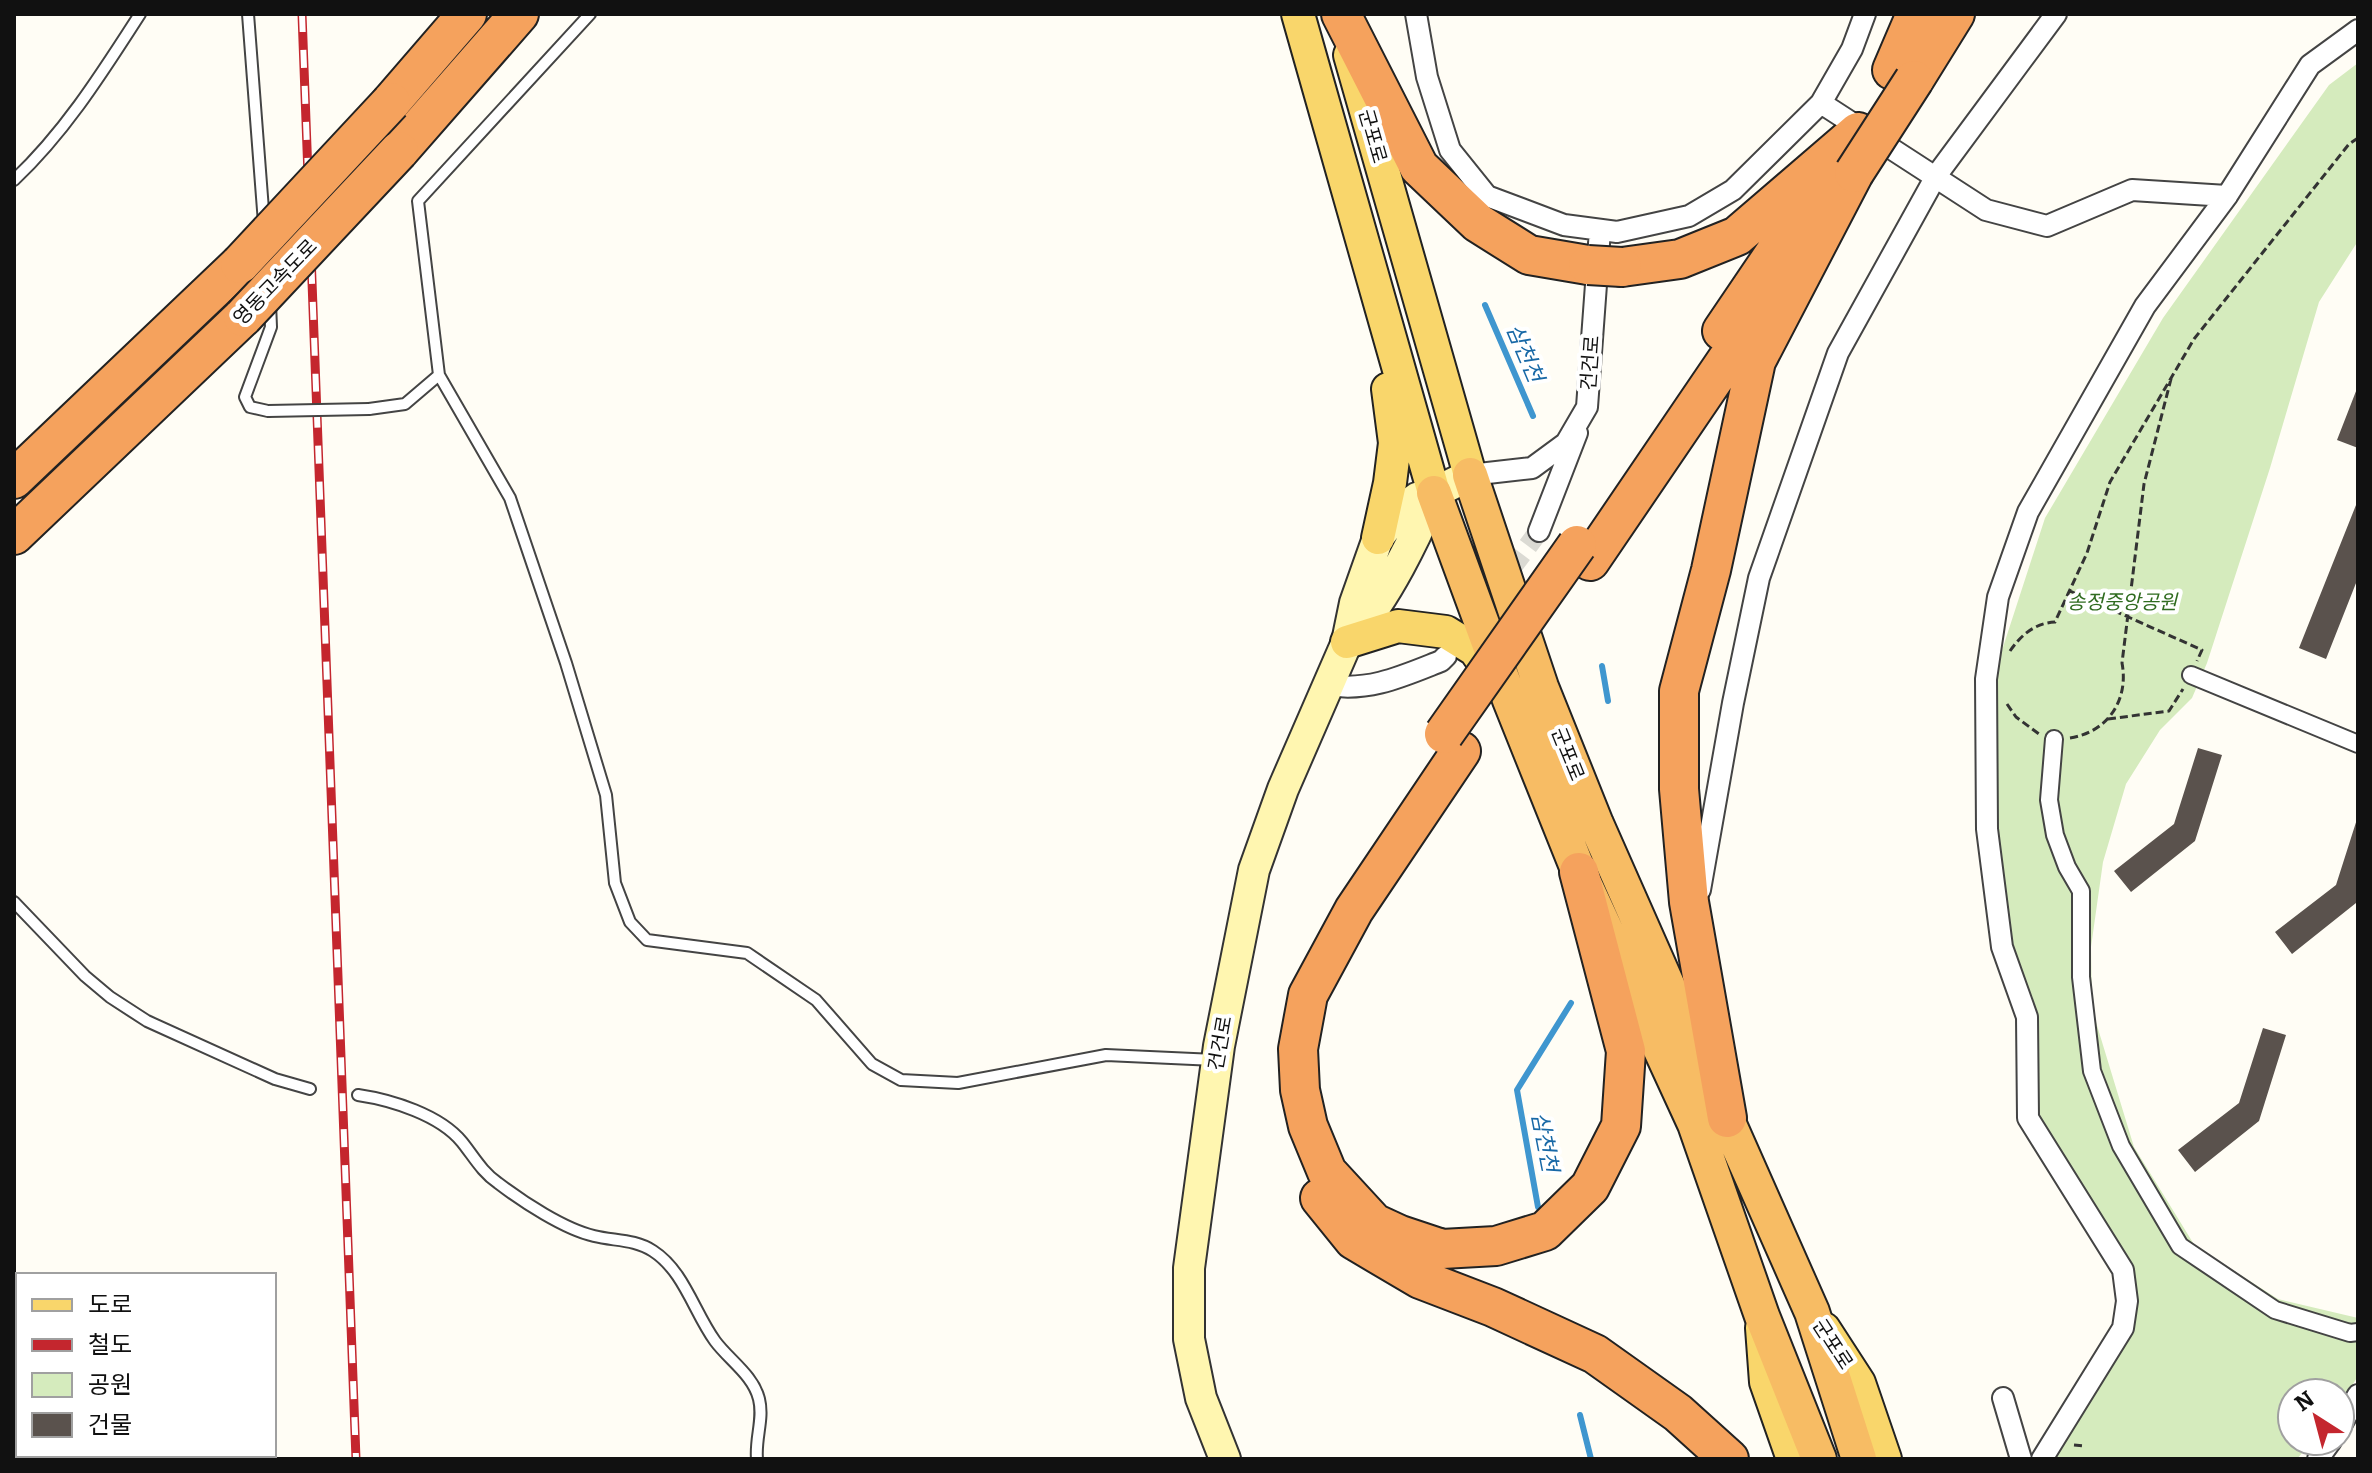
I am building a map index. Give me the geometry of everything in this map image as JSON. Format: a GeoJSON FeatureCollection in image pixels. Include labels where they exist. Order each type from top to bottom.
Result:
{"type":"FeatureCollection","features":[{"type":"Feature","properties":{"kind":"highway","name":"영동고속도로"},"geometry":{"type":"LineString","coordinates":[[14,479],[258,264],[467,14]]}},
{"type":"Feature","properties":{"kind":"highway","name":"영동고속도로"},"geometry":{"type":"LineString","coordinates":[[14,535],[243,317],[399,151],[519,14]]}},
{"type":"Feature","properties":{"kind":"highway"},"geometry":{"type":"LineString","coordinates":[[1340,14],[1419,167],[1478,223],[1529,255],[1605,266],[1680,259],[1737,236],[1800,184],[1850,155]]}},
{"type":"Feature","properties":{"kind":"highway"},"geometry":{"type":"LineString","coordinates":[[1903,75],[1916,14]]}},
{"type":"Feature","properties":{"kind":"highway"},"geometry":{"type":"LineString","coordinates":[[1729,1459],[1678,1413],[1595,1354],[1493,1307],[1420,1279],[1354,1240],[1309,1185],[1298,1158],[1276,1087],[1277,1039],[1290,986],[1336,897],[1453,742],[1903,75],[1955,14]]}},
{"type":"Feature","properties":{"kind":"highway"},"geometry":{"type":"LineString","coordinates":[[1727,1118],[1693,929],[1679,789],[1679,691],[1711,570],[1756,361],[1850,155]]}},
{"type":"Feature","properties":{"kind":"highway","name":"군포로"},"geometry":{"type":"LineString","coordinates":[[1470,475],[1546,701],[1596,824],[1812,1312]]}},
{"type":"Feature","properties":{"kind":"highway","name":"군포로"},"geometry":{"type":"LineString","coordinates":[[1434,493],[1510,700],[1579,872],[1695,1124],[1762,1316]]}},
{"type":"Feature","properties":{"kind":"highway"},"geometry":{"type":"LineString","coordinates":[[1453,742],[1308,995],[1298,1049],[1300,1090],[1305,1114],[1327,1172],[1374,1223],[1442,1249],[1496,1246],[1545,1231],[1590,1187],[1621,1126],[1626,1051],[1579,872]]}},
{"type":"Feature","properties":{"kind":"highway"},"geometry":{"type":"LineString","coordinates":[[1812,1312],[1859,1459]]}},
{"type":"Feature","properties":{"kind":"highway"},"geometry":{"type":"LineString","coordinates":[[1762,1316],[1819,1459]]}},
{"type":"Feature","properties":{"kind":"main road","name":"군포로"},"geometry":{"type":"LineString","coordinates":[[1298,14],[1434,493]]}},
{"type":"Feature","properties":{"kind":"main road","name":"군포로"},"geometry":{"type":"LineString","coordinates":[[1340,14],[1470,475]]}},
{"type":"Feature","properties":{"kind":"main road"},"geometry":{"type":"LineString","coordinates":[[1378,538],[1395,443],[1387,378],[1398,367]]}},
{"type":"Feature","properties":{"kind":"main road","name":"건건로"},"geometry":{"type":"LineString","coordinates":[[1225,1459],[1201,1398],[1189,1339],[1189,1268],[1217,1060],[1254,870],[1283,789],[1347,642],[1359,589],[1378,538],[1398,512],[1417,498],[1470,475]]}},
{"type":"Feature","properties":{"kind":"main road","name":"건건로"},"geometry":{"type":"LineString","coordinates":[[1347,642],[1367,620],[1420,527],[1434,493]]}},
{"type":"Feature","properties":{"kind":"main road"},"geometry":{"type":"LineString","coordinates":[[1347,642],[1398,626],[1446,632],[1475,650],[1510,700]]}},
{"type":"Feature","properties":{"kind":"main road","name":"군포로"},"geometry":{"type":"LineString","coordinates":[[1812,1312],[1859,1383],[1885,1459]]}},
{"type":"Feature","properties":{"kind":"main road","name":"군포로"},"geometry":{"type":"LineString","coordinates":[[1762,1316],[1766,1382],[1793,1459]]}},
{"type":"Feature","properties":{"kind":"street"},"geometry":{"type":"LineString","coordinates":[[1416,14],[1427,77],[1450,150],[1487,196],[1564,225],[1617,232],[1689,216],[1733,190],[1821,103],[1852,49],[1865,14]]}},
{"type":"Feature","properties":{"kind":"street"},"geometry":{"type":"LineString","coordinates":[[1693,929],[1733,703],[1759,578],[1838,353],[1936,176],[2056,14]]}},
{"type":"Feature","properties":{"kind":"street"},"geometry":{"type":"LineString","coordinates":[[2042,1459],[2123,1328],[2127,1301],[2123,1270],[2028,1118],[2027,1017],[2002,947],[1987,829],[1986,679],[1998,597],[2028,512],[2145,306],[2227,196],[2310,65],[2358,30]]}},
{"type":"Feature","properties":{"kind":"street"},"geometry":{"type":"LineString","coordinates":[[1821,103],[1986,210],[2047,226],[2132,190],[2227,196]]}},
{"type":"Feature","properties":{"kind":"street","name":"건건로"},"geometry":{"type":"LineString","coordinates":[[1470,475],[1532,468],[1566,443],[1587,407],[1600,230]]}},
{"type":"Feature","properties":{"kind":"street"},"geometry":{"type":"LineString","coordinates":[[1539,531],[1587,407]]}},
{"type":"Feature","properties":{"kind":"street"},"geometry":{"type":"LineString","coordinates":[[1328,685],[1346,688],[1380,685],[1441,661],[1446,656]]}},
{"type":"Feature","properties":{"kind":"street"},"geometry":{"type":"LineString","coordinates":[[2191,675],[2358,744]]}},
{"type":"Feature","properties":{"kind":"street"},"geometry":{"type":"LineString","coordinates":[[2054,739],[2049,800],[2055,835],[2067,867],[2081,891],[2081,977],[2092,1071],[2121,1146],[2180,1246],[2275,1310],[2350,1333],[2358,1332]]}},
{"type":"Feature","properties":{"kind":"street"},"geometry":{"type":"LineString","coordinates":[[2003,1398],[2021,1459]]}},
{"type":"Feature","properties":{"kind":"lane"},"geometry":{"type":"LineString","coordinates":[[14,180],[39,157],[90,92],[140,14]]}},
{"type":"Feature","properties":{"kind":"lane"},"geometry":{"type":"LineString","coordinates":[[248,14],[258,264],[271,327],[245,397],[250,407],[268,411],[369,409],[405,404],[439,375]]}},
{"type":"Feature","properties":{"kind":"lane"},"geometry":{"type":"LineString","coordinates":[[590,14],[418,201],[439,375],[510,498],[566,663],[606,795],[615,883],[630,922],[647,940],[747,953],[816,1000],[872,1064],[901,1080],[958,1083],[1106,1055],[1217,1060]]}},
{"type":"Feature","properties":{"kind":"lane"},"geometry":{"type":"LineString","coordinates":[[14,902],[85,976],[134,1013],[275,1079],[310,1089]]}},
{"type":"Feature","properties":{"kind":"lane"},"geometry":{"type":"LineString","coordinates":[[358,1095],[378,1098],[449,1128],[477,1165],[518,1196],[573,1228],[651,1249],[669,1265],[714,1339],[749,1379],[758,1395],[762,1414],[757,1459]]}},
{"type":"Feature","properties":{"kind":"path"},"geometry":{"type":"LineString","coordinates":[[2009,654],[2018,640],[2031,630],[2055,622],[2087,553],[2110,482],[2194,339],[2349,144],[2358,138]]}},
{"type":"Feature","properties":{"kind":"path"},"geometry":{"type":"LineString","coordinates":[[2108,719],[2121,699],[2124,687],[2122,663],[2144,484],[2172,375]]}},
{"type":"Feature","properties":{"kind":"path"},"geometry":{"type":"LineString","coordinates":[[2005,700],[2027,727],[2054,739],[2079,736],[2108,719],[2169,711],[2191,675],[2202,650],[2070,591]]}},
{"type":"Feature","properties":{"kind":"green space","name":"송정중앙공원"},"geometry":{"type":"Polygon","coordinates":[[[2358,63],[2358,241],[2319,302],[2207,663],[2192,698],[2160,730],[2126,784],[2103,862],[2091,947],[2092,1009],[2134,1147],[2195,1246],[2278,1299],[2358,1318],[2358,1376],[2356,1379],[2276,1377],[2276,1457],[2299,1457],[2297,1459],[2054,1459],[2132,1328],[2138,1297],[2132,1263],[2037,1114],[2037,1017],[2011,945],[1995,831],[1993,678],[2045,518],[2163,318],[2329,85],[2358,63]]]}},
{"type":"Feature","properties":{"kind":"building"},"geometry":{"type":"Polygon","coordinates":[[[2358,386],[2358,448],[2337,440],[2358,386]]]}},
{"type":"Feature","properties":{"kind":"building"},"geometry":{"type":"Polygon","coordinates":[[[2358,500],[2358,578],[2326,659],[2299,648],[2358,500]]]}},
{"type":"Feature","properties":{"kind":"building"},"geometry":{"type":"Polygon","coordinates":[[[2198,748],[2222,755],[2195,841],[2131,892],[2114,871],[2174,824],[2198,748]]]}},
{"type":"Feature","properties":{"kind":"building"},"geometry":{"type":"Polygon","coordinates":[[[2358,816],[2356,903],[2292,954],[2275,932],[2336,885],[2358,816]]]}},
{"type":"Feature","properties":{"kind":"building"},"geometry":{"type":"Polygon","coordinates":[[[2263,1028],[2286,1035],[2259,1121],[2195,1172],[2178,1150],[2239,1103],[2263,1028]]]}},
{"type":"Feature","properties":{"kind":"waterway","name":"삼천천"},"geometry":{"type":"LineString","coordinates":[[1485,305],[1533,416]]}},
{"type":"Feature","properties":{"kind":"waterway","name":"삼천천"},"geometry":{"type":"LineString","coordinates":[[1602,666],[1608,701]]}},
{"type":"Feature","properties":{"kind":"waterway","name":"삼천천"},"geometry":{"type":"LineString","coordinates":[[1538,1207],[1517,1090],[1571,1003]]}},
{"type":"Feature","properties":{"kind":"waterway","name":"삼천천"},"geometry":{"type":"LineString","coordinates":[[1580,1415],[1591,1459]]}},
{"type":"Feature","properties":{"kind":"tunnel"},"geometry":{"type":"LineString","coordinates":[[1474,618],[1539,531]]}},
{"type":"Feature","properties":{"kind":"railway"},"geometry":{"type":"LineString","coordinates":[[302,14],[356,1459]]}}]}
